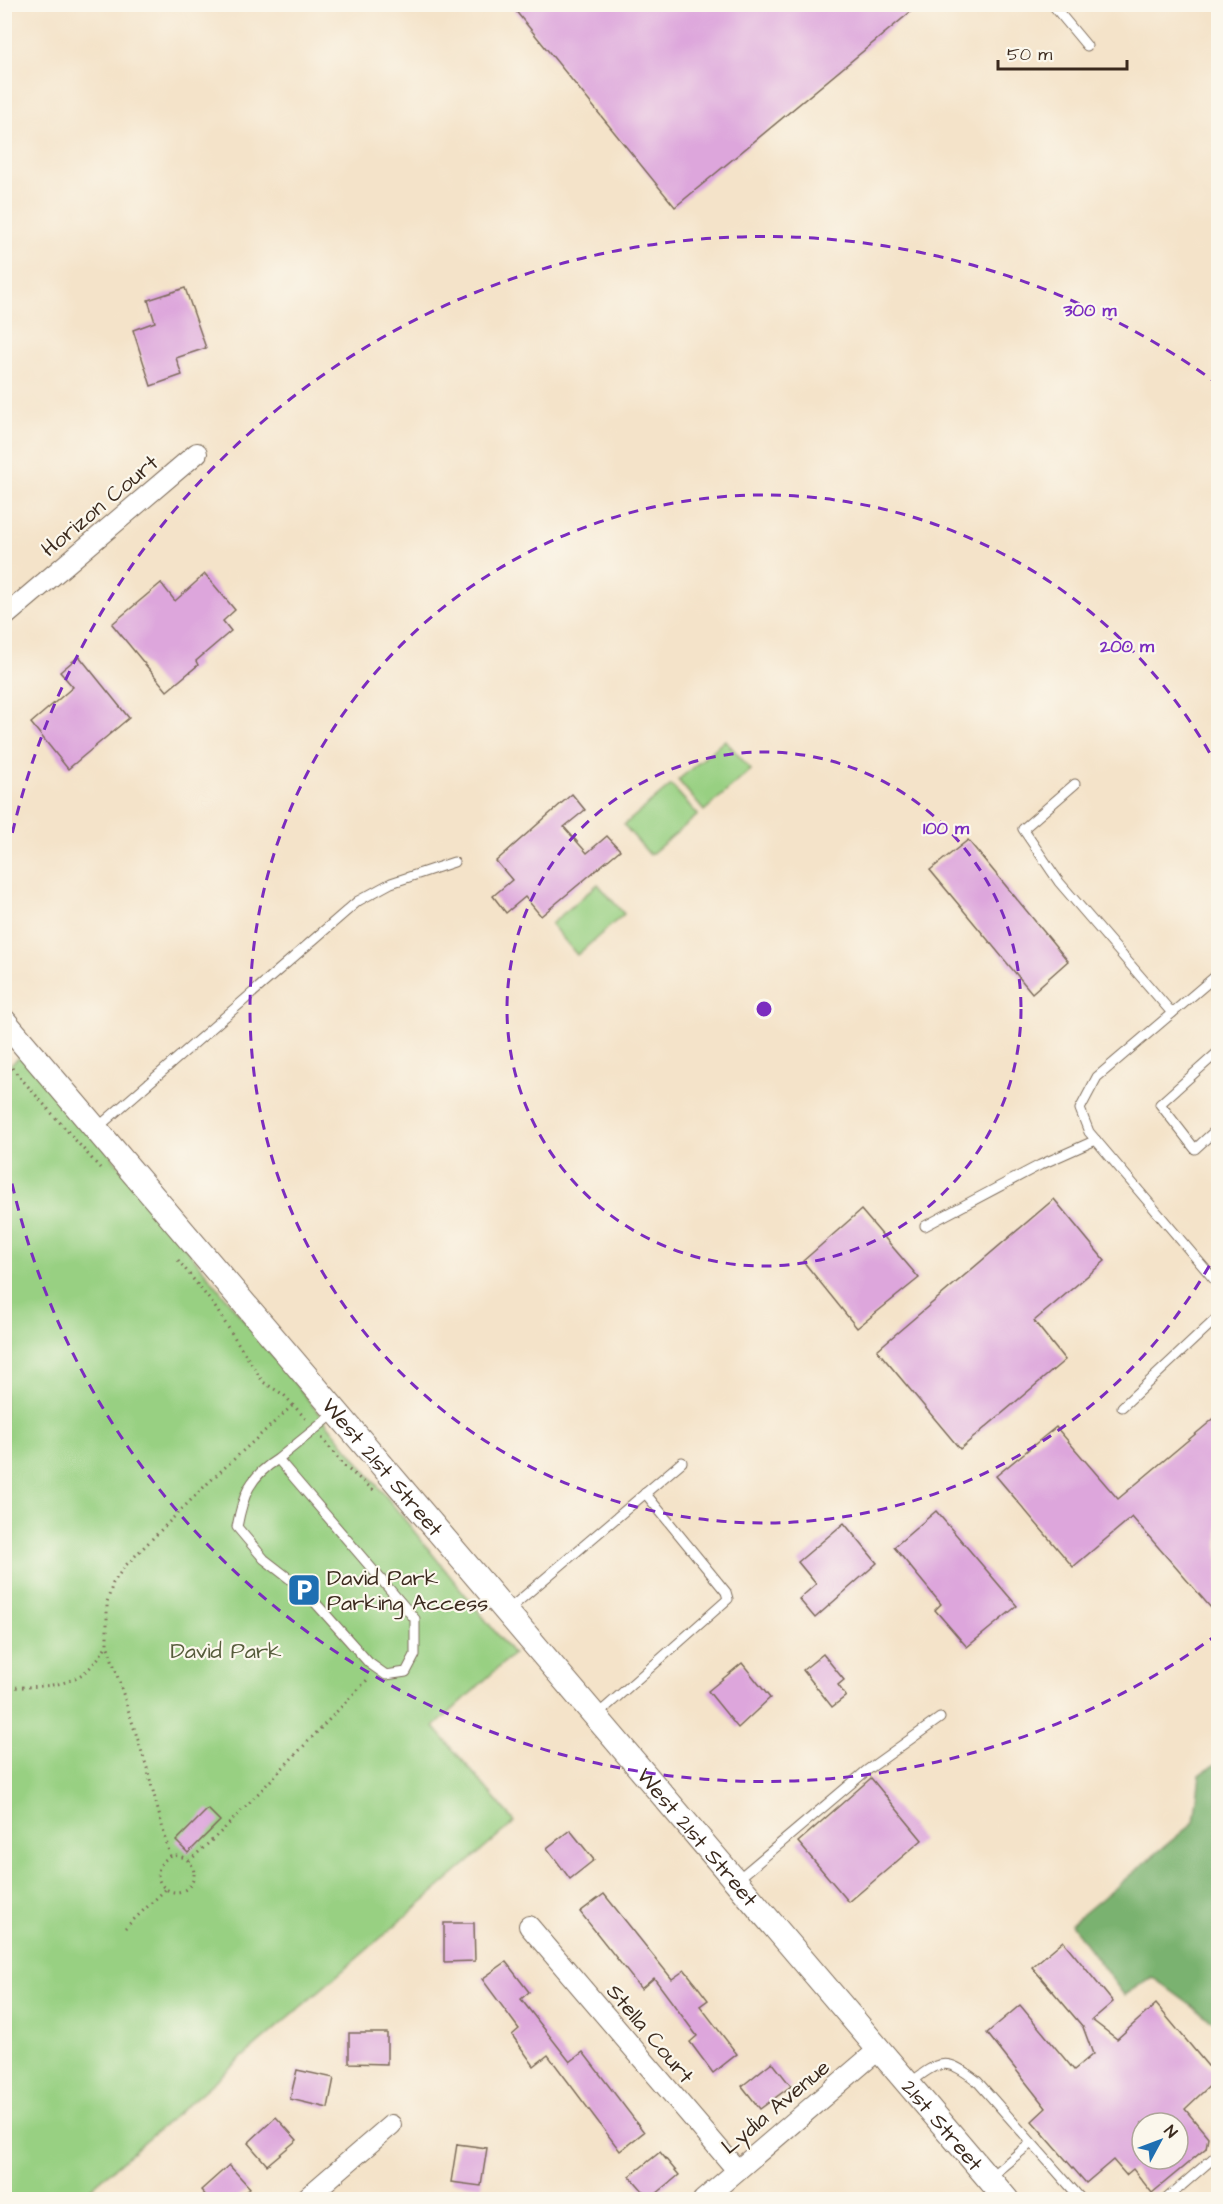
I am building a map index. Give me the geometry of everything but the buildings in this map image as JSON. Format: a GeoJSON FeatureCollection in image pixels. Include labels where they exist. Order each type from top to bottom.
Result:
{"type":"FeatureCollection","features":[{"type":"Feature","properties":{"kind":"street","name":"Horizon Court"},"geometry":{"type":"LineString","coordinates":[[4,616],[197,453]]}},
{"type":"Feature","properties":{"kind":"street","name":"West 21st Street"},"geometry":{"type":"LineString","coordinates":[[10,1032],[96,1129],[878,2050]]}},
{"type":"Feature","properties":{"kind":"street","name":"Stella Court"},"geometry":{"type":"LineString","coordinates":[[529,1926],[737,2170]]}},
{"type":"Feature","properties":{"kind":"street","name":"21st Street"},"geometry":{"type":"LineString","coordinates":[[878,2050],[1008,2199]]}},
{"type":"Feature","properties":{"kind":"street","name":"Lydia Avenue"},"geometry":{"type":"LineString","coordinates":[[703,2199],[878,2050]]}},
{"type":"Feature","properties":{"kind":"street"},"geometry":{"type":"LineString","coordinates":[[304,2199],[391,2125]]}},
{"type":"Feature","properties":{"kind":"lane"},"geometry":{"type":"LineString","coordinates":[[1052,4],[1087,46]]}},
{"type":"Feature","properties":{"kind":"lane"},"geometry":{"type":"LineString","coordinates":[[1075,784],[1023,829],[1059,882],[1172,1014]]}},
{"type":"Feature","properties":{"kind":"lane"},"geometry":{"type":"LineString","coordinates":[[96,1129],[358,901],[391,883],[454,862]]}},
{"type":"Feature","properties":{"kind":"lane"},"geometry":{"type":"LineString","coordinates":[[1218,974],[1097,1077],[1080,1109],[1089,1132],[1218,1284]]}},
{"type":"Feature","properties":{"kind":"lane"},"geometry":{"type":"LineString","coordinates":[[1218,1052],[1160,1104],[1195,1149],[1218,1128]]}},
{"type":"Feature","properties":{"kind":"lane"},"geometry":{"type":"LineString","coordinates":[[925,1226],[1040,1165],[1096,1140]]}},
{"type":"Feature","properties":{"kind":"lane"},"geometry":{"type":"LineString","coordinates":[[1122,1407],[1218,1317]]}},
{"type":"Feature","properties":{"kind":"lane"},"geometry":{"type":"LineString","coordinates":[[278,1459],[415,1619],[415,1655],[406,1672],[386,1675],[376,1668],[304,1590],[264,1559],[237,1527],[242,1498],[260,1470],[278,1459],[336,1411]]}},
{"type":"Feature","properties":{"kind":"lane"},"geometry":{"type":"LineString","coordinates":[[506,1612],[682,1462]]}},
{"type":"Feature","properties":{"kind":"lane"},"geometry":{"type":"LineString","coordinates":[[596,1717],[728,1599],[726,1592],[645,1493]]}},
{"type":"Feature","properties":{"kind":"lane"},"geometry":{"type":"LineString","coordinates":[[735,1881],[866,1771],[940,1718]]}},
{"type":"Feature","properties":{"kind":"lane"},"geometry":{"type":"LineString","coordinates":[[908,2085],[932,2066],[945,2062],[960,2068],[977,2081],[1082,2199]]}},
{"type":"Feature","properties":{"kind":"lane"},"geometry":{"type":"LineString","coordinates":[[989,2178],[1031,2143]]}},
{"type":"Feature","properties":{"kind":"lane"},"geometry":{"type":"LineString","coordinates":[[1165,2199],[1218,2154]]}},
{"type":"Feature","properties":{"kind":"path"},"geometry":{"type":"LineString","coordinates":[[170,1856],[147,1768],[107,1644],[107,1602],[113,1583],[125,1566],[195,1495],[292,1405]]}},
{"type":"Feature","properties":{"kind":"path"},"geometry":{"type":"LineString","coordinates":[[4,1688],[69,1683],[82,1676],[93,1666],[107,1644]]}},
{"type":"Feature","properties":{"kind":"path"},"geometry":{"type":"LineString","coordinates":[[189,1861],[256,1796],[376,1668]]}},
{"type":"Feature","properties":{"kind":"path"},"geometry":{"type":"LineString","coordinates":[[170,1856],[178,1856],[189,1861],[195,1871],[192,1884],[185,1890],[174,1892],[166,1889],[159,1880],[160,1866],[170,1856]]}},
{"type":"Feature","properties":{"kind":"path"},"geometry":{"type":"LineString","coordinates":[[125,1928],[166,1889]]}},
{"type":"Feature","properties":{"kind":"green space"},"geometry":{"type":"Polygon","coordinates":[[[725,740],[751,770],[704,811],[678,780],[725,740]]]}},
{"type":"Feature","properties":{"kind":"green space"},"geometry":{"type":"Polygon","coordinates":[[[671,785],[698,815],[650,855],[624,825],[671,785]]]}},
{"type":"Feature","properties":{"kind":"green space"},"geometry":{"type":"Polygon","coordinates":[[[598,884],[624,914],[577,955],[551,924],[598,884]]]}},
{"type":"Feature","properties":{"kind":"green space","name":"David Park"},"geometry":{"type":"Polygon","coordinates":[[[27,1051],[513,1654],[434,1727],[515,1822],[78,2199],[5,2199],[4,1070],[27,1051]]]}},
{"type":"Feature","properties":{"kind":"green space"},"geometry":{"type":"Polygon","coordinates":[[[1218,1762],[1218,2025],[1152,1977],[1124,1995],[1071,1924],[1194,1822],[1200,1775],[1218,1762]]]}},
{"type":"Feature","properties":{"kind":"place","name":"David Park Parking Access"},"geometry":{"type":"Point","coordinates":[304,1590]}}]}
